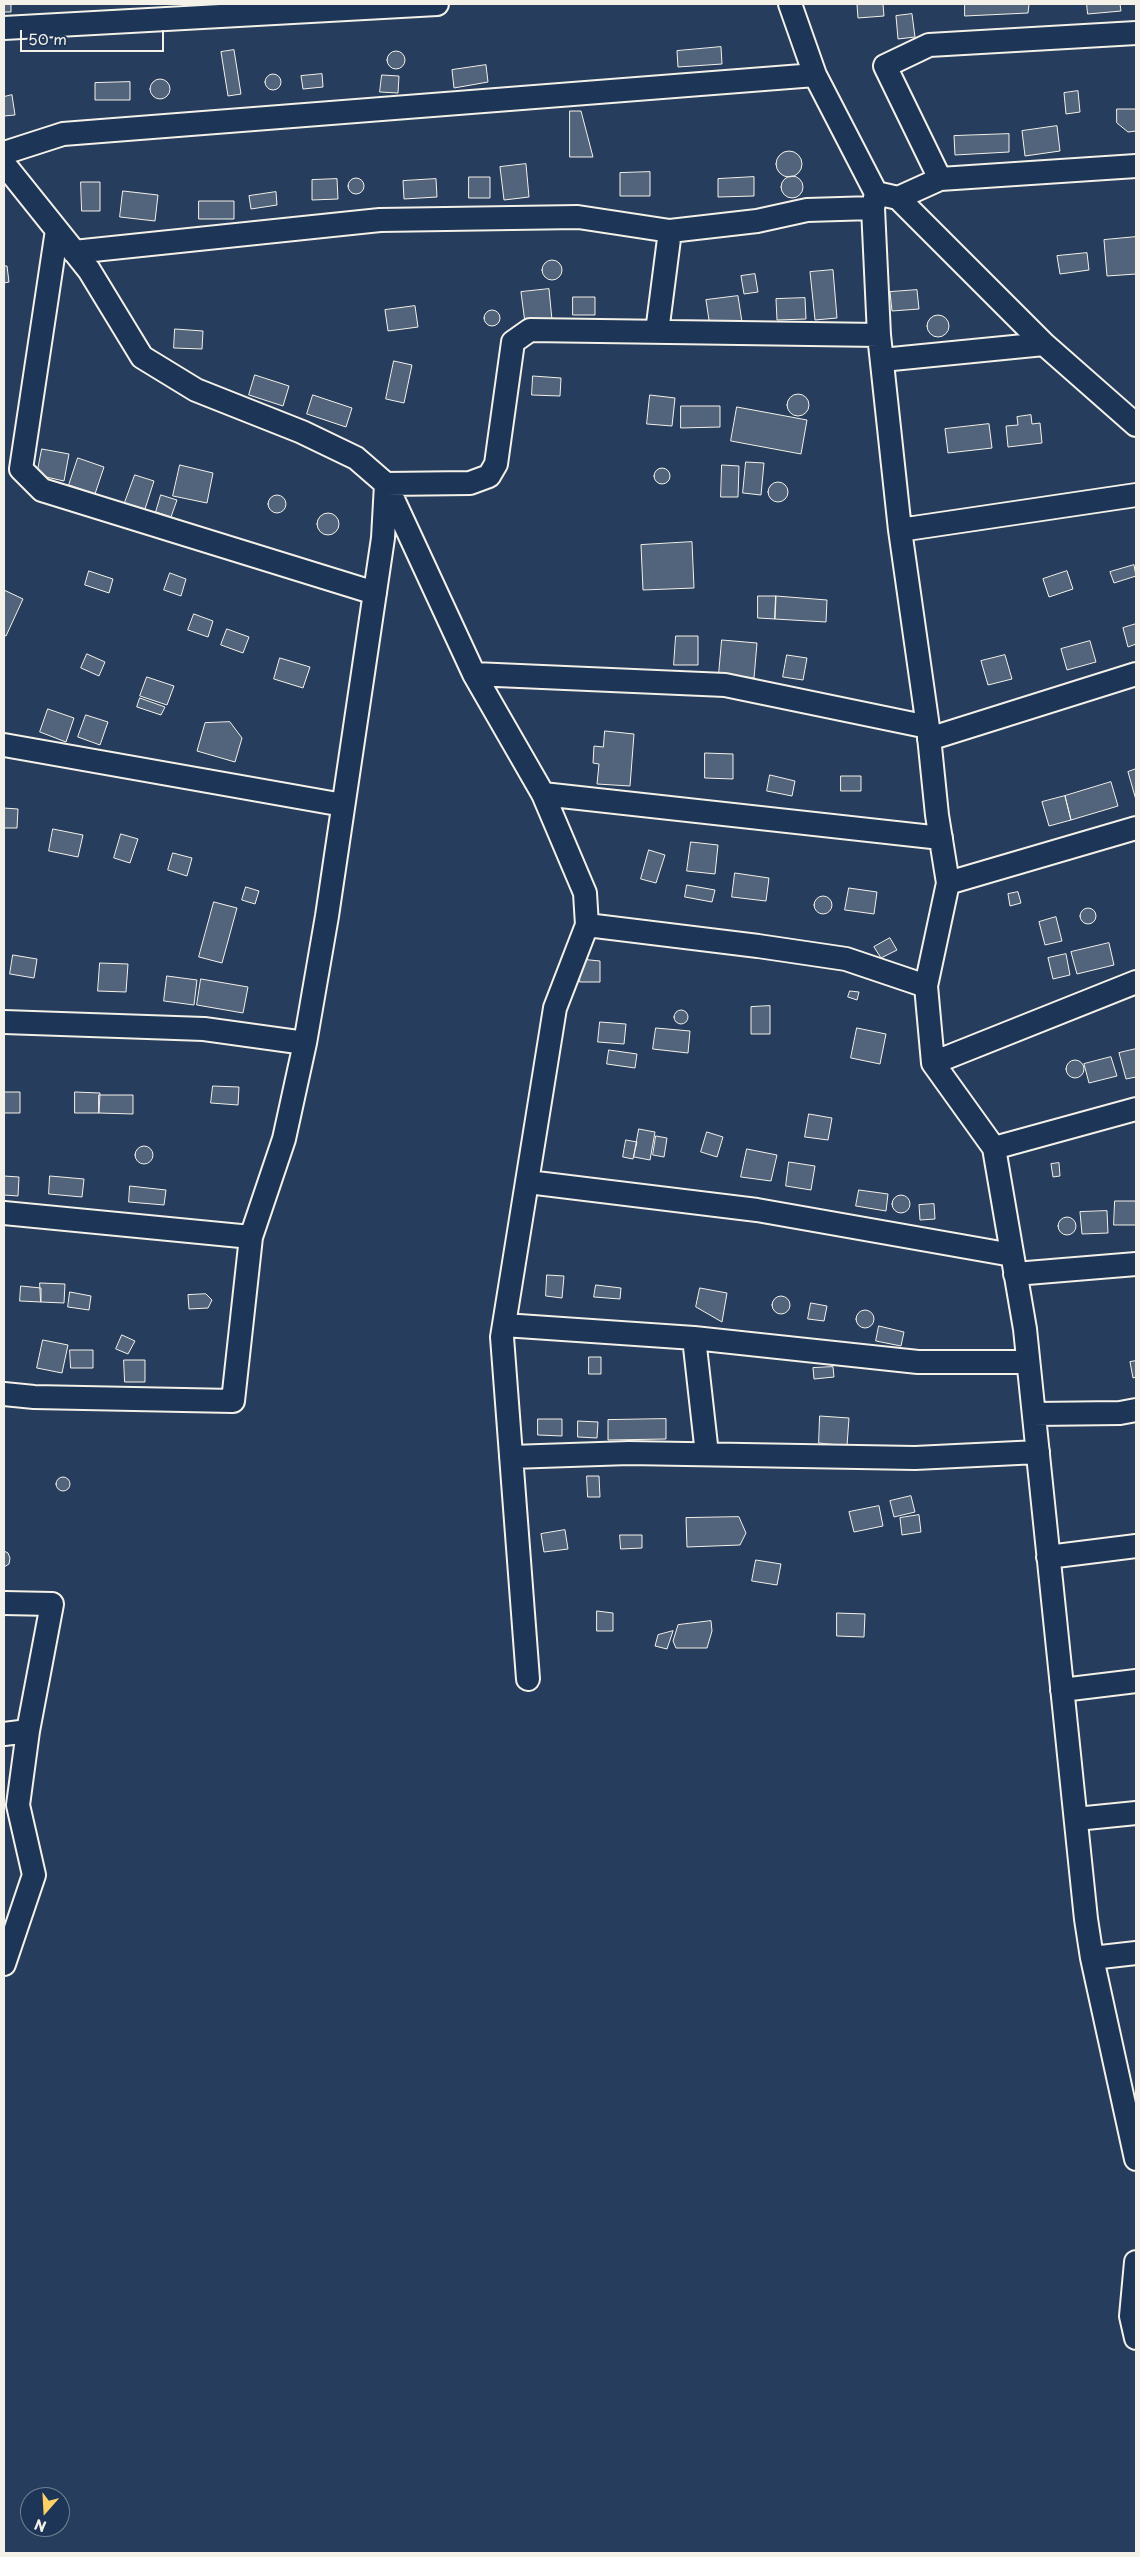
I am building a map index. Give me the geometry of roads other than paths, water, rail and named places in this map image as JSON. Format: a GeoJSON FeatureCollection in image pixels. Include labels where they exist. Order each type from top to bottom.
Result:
{"type":"FeatureCollection","features":[{"type":"Feature","properties":{"kind":"street"},"geometry":{"type":"LineString","coordinates":[[4,28],[437,4]]}},
{"type":"Feature","properties":{"kind":"street"},"geometry":{"type":"LineString","coordinates":[[790,4],[815,75],[882,200],[1136,425]]}},
{"type":"Feature","properties":{"kind":"street"},"geometry":{"type":"LineString","coordinates":[[940,179],[885,66],[929,44],[1136,32]]}},
{"type":"Feature","properties":{"kind":"street"},"geometry":{"type":"LineString","coordinates":[[4,153],[63,134],[815,75]]}},
{"type":"Feature","properties":{"kind":"street"},"geometry":{"type":"LineString","coordinates":[[4,164],[89,270],[142,357],[196,390],[302,432],[356,458],[386,484],[474,674],[543,794],[585,893],[587,924],[555,1008],[502,1337],[528,1679]]}},
{"type":"Feature","properties":{"kind":"street"},"geometry":{"type":"LineString","coordinates":[[74,252],[380,220],[578,217],[670,231],[757,221],[807,210],[882,200],[940,179],[1136,166]]}},
{"type":"Feature","properties":{"kind":"street"},"geometry":{"type":"LineString","coordinates":[[882,200],[879,335],[900,530],[928,733],[940,838],[948,883],[926,986],[933,1063],[994,1148],[1014,1264],[1028,1362],[1092,1958],[1136,2159]]}},
{"type":"Feature","properties":{"kind":"street"},"geometry":{"type":"LineString","coordinates":[[57,230],[21,469],[42,490],[375,593]]}},
{"type":"Feature","properties":{"kind":"street"},"geometry":{"type":"LineString","coordinates":[[657,332],[670,231]]}},
{"type":"Feature","properties":{"kind":"street"},"geometry":{"type":"LineString","coordinates":[[386,484],[470,483],[490,476],[496,464],[513,342],[530,330],[879,335]]}},
{"type":"Feature","properties":{"kind":"street"},"geometry":{"type":"LineString","coordinates":[[882,360],[1044,344]]}},
{"type":"Feature","properties":{"kind":"street"},"geometry":{"type":"LineString","coordinates":[[4,1394],[34,1397],[232,1401],[251,1237],[284,1139],[327,916],[383,538],[386,484]]}},
{"type":"Feature","properties":{"kind":"street"},"geometry":{"type":"LineString","coordinates":[[900,530],[1136,495]]}},
{"type":"Feature","properties":{"kind":"street"},"geometry":{"type":"LineString","coordinates":[[474,674],[725,685],[928,733],[1136,674]]}},
{"type":"Feature","properties":{"kind":"street"},"geometry":{"type":"LineString","coordinates":[[4,745],[342,805]]}},
{"type":"Feature","properties":{"kind":"street"},"geometry":{"type":"LineString","coordinates":[[543,794],[940,838]]}},
{"type":"Feature","properties":{"kind":"street"},"geometry":{"type":"LineString","coordinates":[[948,883],[1136,828]]}},
{"type":"Feature","properties":{"kind":"street"},"geometry":{"type":"LineString","coordinates":[[587,924],[846,959],[926,986]]}},
{"type":"Feature","properties":{"kind":"street"},"geometry":{"type":"LineString","coordinates":[[933,1063],[1136,982]]}},
{"type":"Feature","properties":{"kind":"street"},"geometry":{"type":"LineString","coordinates":[[4,1022],[204,1029],[304,1043]]}},
{"type":"Feature","properties":{"kind":"street"},"geometry":{"type":"LineString","coordinates":[[994,1148],[1136,1109]]}},
{"type":"Feature","properties":{"kind":"street"},"geometry":{"type":"LineString","coordinates":[[528,1182],[757,1210],[1014,1264],[1136,1264]]}},
{"type":"Feature","properties":{"kind":"street"},"geometry":{"type":"LineString","coordinates":[[4,1213],[251,1237]]}},
{"type":"Feature","properties":{"kind":"street"},"geometry":{"type":"LineString","coordinates":[[504,1325],[694,1338],[918,1362],[1028,1362]]}},
{"type":"Feature","properties":{"kind":"street"},"geometry":{"type":"LineString","coordinates":[[694,1338],[707,1454]]}},
{"type":"Feature","properties":{"kind":"street"},"geometry":{"type":"LineString","coordinates":[[1034,1414],[1120,1413],[1136,1410]]}},
{"type":"Feature","properties":{"kind":"street"},"geometry":{"type":"LineString","coordinates":[[511,1457],[629,1453],[915,1458],[1038,1452]]}},
{"type":"Feature","properties":{"kind":"street"},"geometry":{"type":"LineString","coordinates":[[1048,1557],[1136,1546]]}},
{"type":"Feature","properties":{"kind":"street"},"geometry":{"type":"LineString","coordinates":[[4,1603],[52,1604],[28,1731],[18,1805],[34,1875],[4,1964]]}},
{"type":"Feature","properties":{"kind":"street"},"geometry":{"type":"LineString","coordinates":[[1062,1690],[1136,1682]]}},
{"type":"Feature","properties":{"kind":"street"},"geometry":{"type":"LineString","coordinates":[[4,1734],[28,1731]]}},
{"type":"Feature","properties":{"kind":"street"},"geometry":{"type":"LineString","coordinates":[[1076,1819],[1136,1813]]}},
{"type":"Feature","properties":{"kind":"street"},"geometry":{"type":"LineString","coordinates":[[1092,1958],[1136,1954]]}},
{"type":"Feature","properties":{"kind":"street"},"geometry":{"type":"LineString","coordinates":[[1136,2262],[1130,2316],[1136,2338]]}}]}
